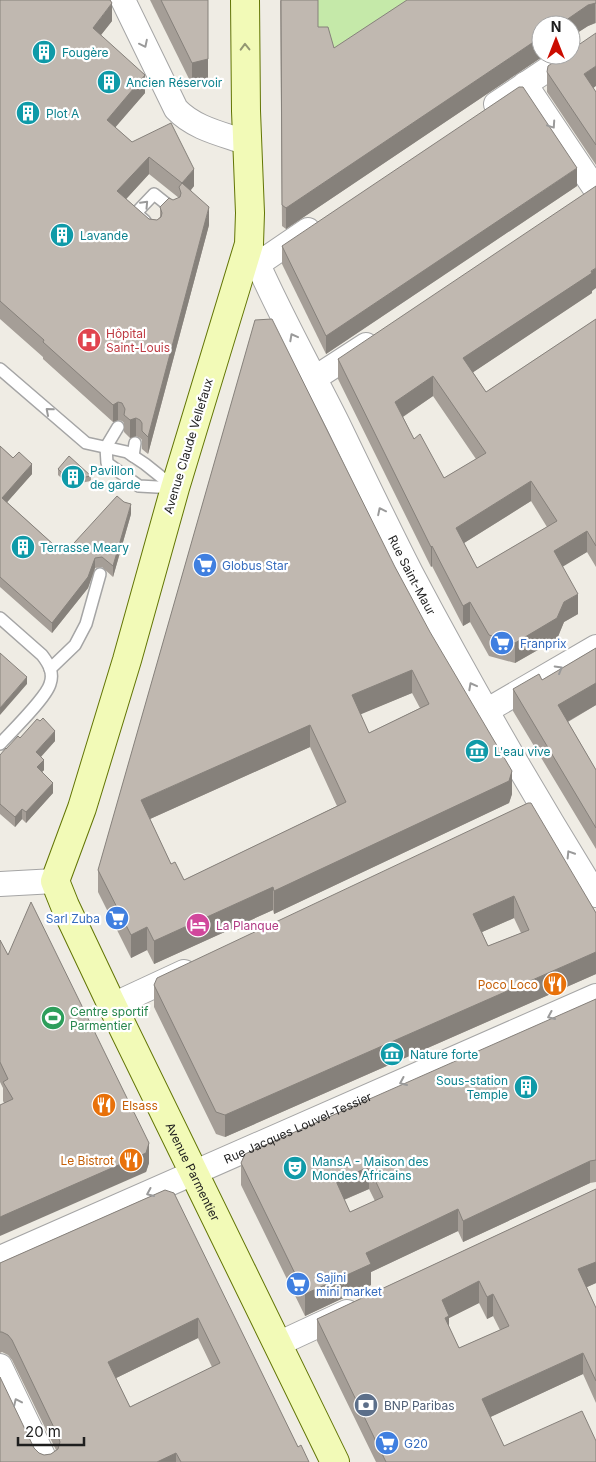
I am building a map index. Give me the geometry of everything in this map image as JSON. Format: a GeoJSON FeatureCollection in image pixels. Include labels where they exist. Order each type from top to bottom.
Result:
{"type":"FeatureCollection","features":[{"type":"Feature","properties":{"kind":"street"},"geometry":{"type":"LineString","coordinates":[[123,0],[176,109],[183,118],[195,125],[248,143]]}},
{"type":"Feature","properties":{"kind":"street","name":"Avenue Claude Vellefaux"},"geometry":{"type":"LineString","coordinates":[[55,881],[82,808],[127,660],[175,488],[253,254],[246,111],[245,0]]}},
{"type":"Feature","properties":{"kind":"street"},"geometry":{"type":"LineString","coordinates":[[477,117],[554,65]]}},
{"type":"Feature","properties":{"kind":"street"},"geometry":{"type":"LineString","coordinates":[[525,84],[591,194]]}},
{"type":"Feature","properties":{"kind":"street"},"geometry":{"type":"LineString","coordinates":[[253,254],[324,220]]}},
{"type":"Feature","properties":{"kind":"street","name":"Rue Saint-Maur"},"geometry":{"type":"LineString","coordinates":[[253,254],[272,296],[315,378],[411,573],[486,711],[532,808],[596,895]]}},
{"type":"Feature","properties":{"kind":"street"},"geometry":{"type":"LineString","coordinates":[[315,378],[384,332]]}},
{"type":"Feature","properties":{"kind":"street"},"geometry":{"type":"LineString","coordinates":[[486,711],[596,647]]}},
{"type":"Feature","properties":{"kind":"street"},"geometry":{"type":"LineString","coordinates":[[0,884],[55,881]]}},
{"type":"Feature","properties":{"kind":"street","name":"Avenue Parmentier"},"geometry":{"type":"LineString","coordinates":[[55,881],[112,1005],[335,1462]]}},
{"type":"Feature","properties":{"kind":"street"},"geometry":{"type":"LineString","coordinates":[[112,1005],[199,965]]}},
{"type":"Feature","properties":{"kind":"street","name":"Rue Jacques Louvel-Tessier"},"geometry":{"type":"LineString","coordinates":[[0,1258],[195,1174],[596,996]]}},
{"type":"Feature","properties":{"kind":"street"},"geometry":{"type":"LineString","coordinates":[[278,1344],[362,1305]]}},
{"type":"Feature","properties":{"kind":"street"},"geometry":{"type":"LineString","coordinates":[[0,1366],[46,1462]]}},
{"type":"Feature","properties":{"kind":"lane"},"geometry":{"type":"LineString","coordinates":[[155,230],[136,213],[154,194],[174,210]]}},
{"type":"Feature","properties":{"kind":"lane"},"geometry":{"type":"LineString","coordinates":[[0,370],[86,443],[127,452],[175,488]]}},
{"type":"Feature","properties":{"kind":"lane"},"geometry":{"type":"LineString","coordinates":[[118,427],[106,447],[107,463],[138,486],[175,488]]}},
{"type":"Feature","properties":{"kind":"lane"},"geometry":{"type":"LineString","coordinates":[[133,456],[135,443]]}},
{"type":"Feature","properties":{"kind":"lane"},"geometry":{"type":"LineString","coordinates":[[50,669],[75,645],[86,624],[100,574]]}},
{"type":"Feature","properties":{"kind":"lane"},"geometry":{"type":"LineString","coordinates":[[0,618],[42,655],[50,669],[50,685],[43,697],[0,744]]}},
{"type":"Feature","properties":{"kind":"green space"},"geometry":{"type":"Polygon","coordinates":[[[318,0],[437,0],[339,66],[318,47],[318,0]]]}},
{"type":"Feature","properties":{"kind":"building"},"geometry":{"type":"Polygon","coordinates":[[[0,0],[110,0],[112,3],[93,28],[145,75],[107,120],[132,142],[171,123],[194,169],[182,183],[209,207],[148,437],[142,431],[140,420],[136,418],[130,420],[124,415],[125,409],[122,403],[118,402],[113,405],[0,301],[0,0]],[[149,157],[117,191],[149,219],[157,220],[161,217],[162,213],[160,207],[169,198],[173,200],[180,197],[179,187],[182,183],[149,157]]]}},
{"type":"Feature","properties":{"kind":"building"},"geometry":{"type":"Polygon","coordinates":[[[161,0],[208,0],[208,59],[192,63],[161,0]]]}},
{"type":"Feature","properties":{"kind":"building"},"geometry":{"type":"Polygon","coordinates":[[[281,0],[318,0],[318,27],[328,27],[334,48],[407,0],[596,0],[596,3],[588,5],[574,15],[531,15],[531,44],[286,208],[282,205],[281,0]]]}},
{"type":"Feature","properties":{"kind":"building"},"geometry":{"type":"Polygon","coordinates":[[[596,33],[596,66],[584,74],[596,92],[596,145],[547,72],[549,65],[581,65],[581,43],[596,33]]]}},
{"type":"Feature","properties":{"kind":"building"},"geometry":{"type":"Polygon","coordinates":[[[519,87],[523,87],[577,168],[326,336],[282,246],[519,87]]]}},
{"type":"Feature","properties":{"kind":"building"},"geometry":{"type":"Polygon","coordinates":[[[596,186],[596,268],[591,271],[592,273],[463,358],[486,392],[596,319],[596,546],[587,531],[554,551],[578,594],[564,602],[557,618],[515,643],[489,635],[470,602],[463,606],[431,547],[338,359],[596,186]],[[433,376],[395,402],[414,439],[420,434],[444,478],[486,453],[433,376]],[[531,481],[456,528],[477,568],[557,521],[531,481]]]}},
{"type":"Feature","properties":{"kind":"building"},"geometry":{"type":"Polygon","coordinates":[[[272,319],[395,567],[430,632],[512,771],[509,781],[274,891],[273,887],[154,941],[147,927],[131,935],[98,870],[255,320],[272,319]],[[412,670],[352,695],[369,733],[429,704],[412,670]],[[310,725],[141,800],[171,864],[175,862],[184,880],[346,802],[310,725]]]}},
{"type":"Feature","properties":{"kind":"building","name":"Terrasse Meary"},"geometry":{"type":"Polygon","coordinates":[[[0,446],[13,458],[19,452],[32,464],[2,498],[64,554],[117,496],[124,502],[131,504],[113,566],[102,557],[95,558],[88,577],[52,623],[0,577],[0,446]]]}},
{"type":"Feature","properties":{"kind":"building"},"geometry":{"type":"Polygon","coordinates":[[[69,456],[91,476],[69,480],[58,469],[69,456]]]}},
{"type":"Feature","properties":{"kind":"building"},"geometry":{"type":"Polygon","coordinates":[[[596,648],[596,683],[558,705],[596,770],[596,828],[513,689],[539,674],[542,680],[596,648]]]}},
{"type":"Feature","properties":{"kind":"building"},"geometry":{"type":"Polygon","coordinates":[[[0,653],[27,677],[0,708],[0,653]]]}},
{"type":"Feature","properties":{"kind":"building"},"geometry":{"type":"Polygon","coordinates":[[[43,718],[55,731],[36,752],[44,760],[37,767],[53,783],[26,812],[22,809],[15,817],[0,804],[0,755],[18,736],[20,738],[37,719],[40,721],[43,718]]]}},
{"type":"Feature","properties":{"kind":"building"},"geometry":{"type":"Polygon","coordinates":[[[528,803],[531,803],[596,913],[596,952],[225,1115],[216,1112],[154,985],[157,978],[528,803]],[[514,896],[473,914],[488,946],[529,930],[514,896]]]}},
{"type":"Feature","properties":{"kind":"building"},"geometry":{"type":"Polygon","coordinates":[[[31,902],[149,1143],[146,1153],[0,1217],[0,1105],[13,1099],[3,1082],[8,1079],[0,1062],[0,940],[8,955],[31,902]]]}},
{"type":"Feature","properties":{"kind":"building"},"geometry":{"type":"Polygon","coordinates":[[[596,999],[596,1160],[590,1161],[463,1221],[458,1209],[366,1253],[371,1264],[305,1294],[241,1163],[245,1154],[596,999]],[[369,1167],[336,1181],[350,1212],[383,1197],[369,1167]]]}},
{"type":"Feature","properties":{"kind":"building"},"geometry":{"type":"Polygon","coordinates":[[[596,1189],[596,1262],[578,1269],[596,1308],[596,1381],[583,1353],[482,1399],[504,1446],[582,1411],[596,1441],[596,1462],[386,1462],[317,1319],[596,1189]],[[479,1281],[442,1300],[449,1316],[445,1318],[459,1348],[509,1326],[493,1294],[487,1297],[479,1281]]]}},
{"type":"Feature","properties":{"kind":"building"},"geometry":{"type":"Polygon","coordinates":[[[165,1190],[174,1193],[298,1447],[301,1445],[309,1462],[181,1462],[176,1453],[157,1462],[0,1462],[0,1377],[34,1448],[44,1455],[51,1454],[58,1449],[60,1442],[12,1340],[8,1335],[0,1332],[0,1263],[165,1190]],[[198,1318],[108,1362],[130,1407],[220,1363],[198,1318]]]}},
{"type":"Feature","properties":{"kind":"place","name":"Fougère"},"geometry":{"type":"Point","coordinates":[44,52]}},
{"type":"Feature","properties":{"kind":"place","name":"Ancien Réservoir"},"geometry":{"type":"Point","coordinates":[109,82]}},
{"type":"Feature","properties":{"kind":"place","name":"Plot A"},"geometry":{"type":"Point","coordinates":[28,113]}},
{"type":"Feature","properties":{"kind":"place","name":"Lavande"},"geometry":{"type":"Point","coordinates":[62,235]}},
{"type":"Feature","properties":{"kind":"place","name":"Hôpital Saint-Louis"},"geometry":{"type":"Point","coordinates":[89,340]}},
{"type":"Feature","properties":{"kind":"place","name":"Pavillon de garde"},"geometry":{"type":"Point","coordinates":[73,477]}},
{"type":"Feature","properties":{"kind":"place","name":"Terrasse Meary"},"geometry":{"type":"Point","coordinates":[23,547]}},
{"type":"Feature","properties":{"kind":"place","name":"Globus Star"},"geometry":{"type":"Point","coordinates":[205,565]}},
{"type":"Feature","properties":{"kind":"place","name":"Franprix"},"geometry":{"type":"Point","coordinates":[502,643]}},
{"type":"Feature","properties":{"kind":"place","name":"L'eau vive"},"geometry":{"type":"Point","coordinates":[477,751]}},
{"type":"Feature","properties":{"kind":"place","name":"Sarl Zuba"},"geometry":{"type":"Point","coordinates":[117,918]}},
{"type":"Feature","properties":{"kind":"place","name":"La Planque"},"geometry":{"type":"Point","coordinates":[198,925]}},
{"type":"Feature","properties":{"kind":"place","name":"Poco Loco"},"geometry":{"type":"Point","coordinates":[555,984]}},
{"type":"Feature","properties":{"kind":"place","name":"Centre sportif Parmentier"},"geometry":{"type":"Point","coordinates":[53,1018]}},
{"type":"Feature","properties":{"kind":"place","name":"Nature forte"},"geometry":{"type":"Point","coordinates":[392,1054]}},
{"type":"Feature","properties":{"kind":"place","name":"Sous-station Temple"},"geometry":{"type":"Point","coordinates":[526,1087]}},
{"type":"Feature","properties":{"kind":"place","name":"Elsass"},"geometry":{"type":"Point","coordinates":[104,1105]}},
{"type":"Feature","properties":{"kind":"place","name":"Le Bistrot"},"geometry":{"type":"Point","coordinates":[131,1160]}},
{"type":"Feature","properties":{"kind":"place","name":"MansA - Maison des Mondes Africains"},"geometry":{"type":"Point","coordinates":[295,1168]}},
{"type":"Feature","properties":{"kind":"place","name":"Sajini mini market"},"geometry":{"type":"Point","coordinates":[298,1284]}},
{"type":"Feature","properties":{"kind":"place","name":"BNP Paribas"},"geometry":{"type":"Point","coordinates":[366,1405]}},
{"type":"Feature","properties":{"kind":"place","name":"G20"},"geometry":{"type":"Point","coordinates":[387,1443]}}]}
